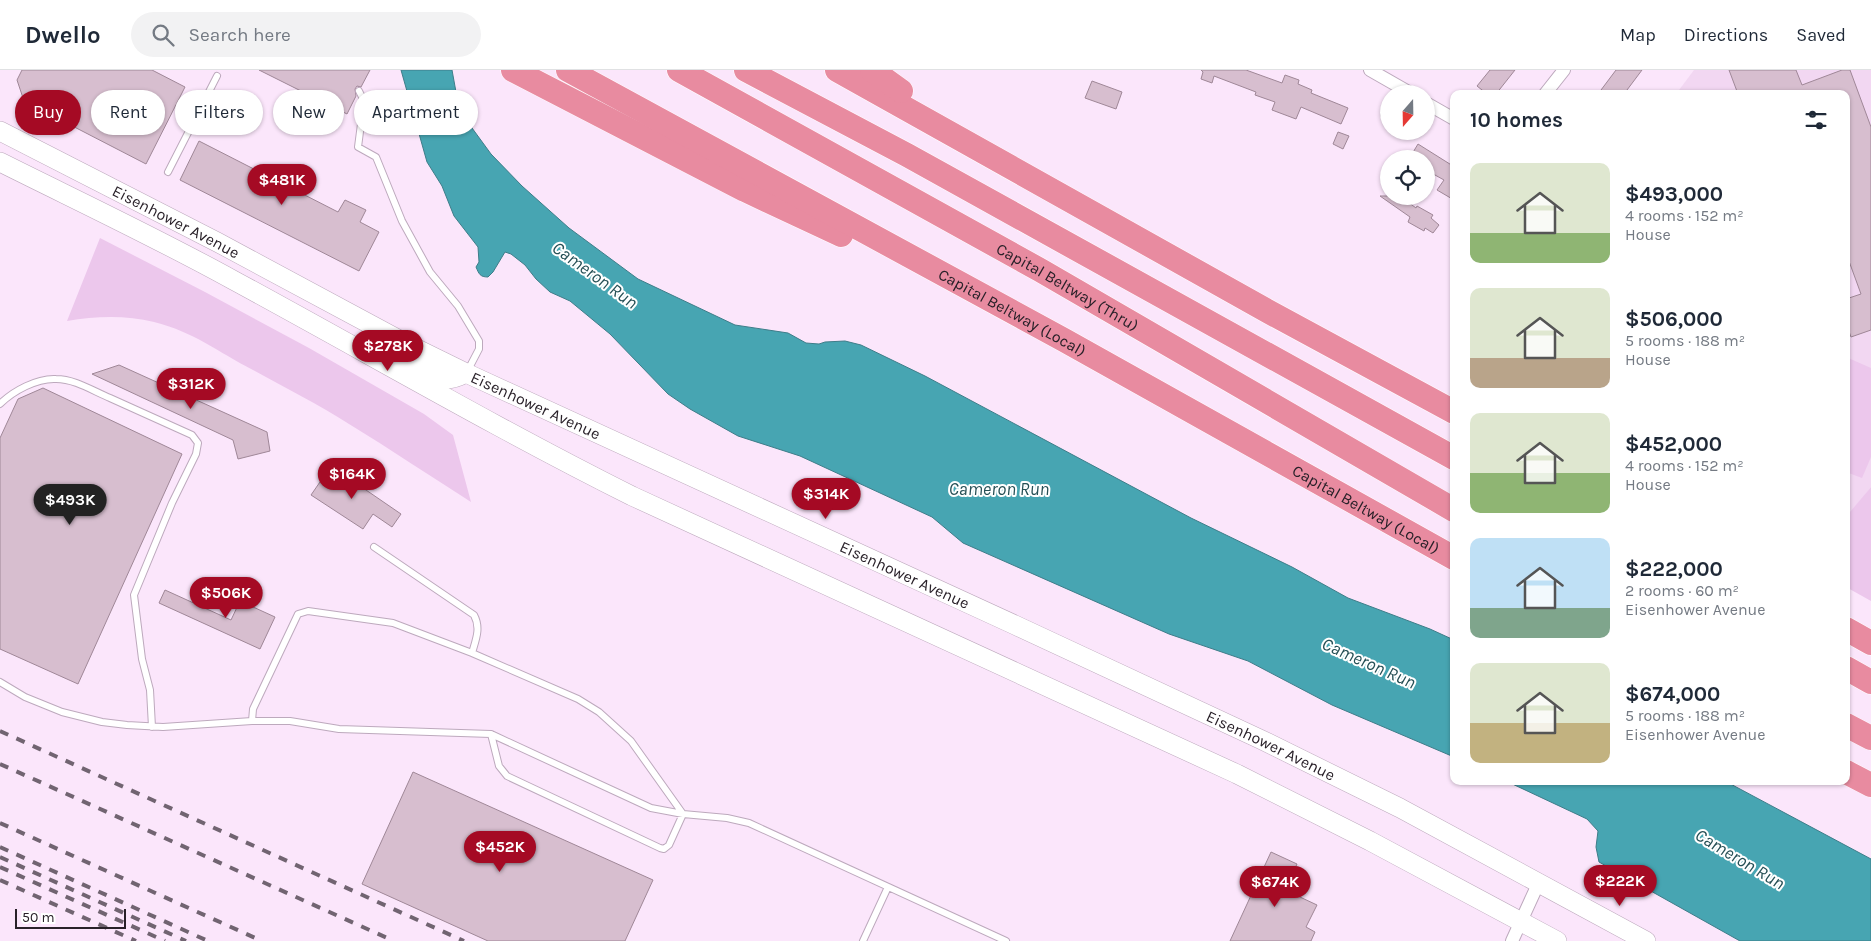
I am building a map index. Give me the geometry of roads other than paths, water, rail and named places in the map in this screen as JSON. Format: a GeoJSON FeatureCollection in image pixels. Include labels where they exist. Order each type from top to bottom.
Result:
{"type":"FeatureCollection","features":[{"type":"Feature","properties":{"kind":"highway"},"geometry":{"type":"LineString","coordinates":[[513,70],[746,190],[1064,340]]}},
{"type":"Feature","properties":{"kind":"highway","name":"Capital Beltway (Local)"},"geometry":{"type":"LineString","coordinates":[[568,70],[1064,340],[1450,556]]}},
{"type":"Feature","properties":{"kind":"highway","name":"Capital Beltway (Thru)"},"geometry":{"type":"LineString","coordinates":[[679,70],[1040,270],[1450,508]]}},
{"type":"Feature","properties":{"kind":"highway"},"geometry":{"type":"LineString","coordinates":[[746,70],[907,155],[1450,456]]}},
{"type":"Feature","properties":{"kind":"highway"},"geometry":{"type":"LineString","coordinates":[[837,70],[1271,313],[1450,410]]}},
{"type":"Feature","properties":{"kind":"highway"},"geometry":{"type":"LineString","coordinates":[[872,70],[998,160]]}},
{"type":"Feature","properties":{"kind":"highway"},"geometry":{"type":"LineString","coordinates":[[1850,631],[1871,643]]}},
{"type":"Feature","properties":{"kind":"highway"},"geometry":{"type":"LineString","coordinates":[[1850,670],[1871,682]]}},
{"type":"Feature","properties":{"kind":"highway"},"geometry":{"type":"LineString","coordinates":[[1850,727],[1871,738]]}},
{"type":"Feature","properties":{"kind":"highway"},"geometry":{"type":"LineString","coordinates":[[1850,774],[1871,785]]}},
{"type":"Feature","properties":{"kind":"main road","name":"Eisenhower Avenue"},"geometry":{"type":"LineString","coordinates":[[0,131],[217,242],[407,344],[466,373],[1245,732],[1400,808],[1646,941]]}},
{"type":"Feature","properties":{"kind":"main road","name":"Eisenhower Avenue"},"geometry":{"type":"LineString","coordinates":[[0,162],[222,274],[559,460],[650,504],[1246,779],[1370,841],[1557,941]]}},
{"type":"Feature","properties":{"kind":"main road"},"geometry":{"type":"LineString","coordinates":[[307,321],[374,346],[439,378],[456,378],[466,373]]}},
{"type":"Feature","properties":{"kind":"street"},"geometry":{"type":"LineString","coordinates":[[1370,70],[1393,85]]}},
{"type":"Feature","properties":{"kind":"street"},"geometry":{"type":"LineString","coordinates":[[1548,90],[1564,70]]}},
{"type":"Feature","properties":{"kind":"street"},"geometry":{"type":"LineString","coordinates":[[1435,108],[1450,117]]}},
{"type":"Feature","properties":{"kind":"street"},"geometry":{"type":"LineString","coordinates":[[1512,941],[1539,882]]}},
{"type":"Feature","properties":{"kind":"lane"},"geometry":{"type":"LineString","coordinates":[[168,172],[218,76]]}},
{"type":"Feature","properties":{"kind":"lane"},"geometry":{"type":"LineString","coordinates":[[360,135],[358,147],[376,157],[402,221],[430,272],[458,306],[479,341],[479,349],[466,373]]}},
{"type":"Feature","properties":{"kind":"lane"},"geometry":{"type":"LineString","coordinates":[[0,404],[17,391],[34,383],[49,379],[64,380],[98,392],[192,435],[195,439],[198,448],[196,454],[172,503],[134,595],[142,659],[150,690],[152,727]]}},
{"type":"Feature","properties":{"kind":"lane"},"geometry":{"type":"LineString","coordinates":[[374,547],[474,615],[478,623],[478,629],[472,653]]}},
{"type":"Feature","properties":{"kind":"lane"},"geometry":{"type":"LineString","coordinates":[[252,721],[253,709],[301,612],[308,611],[386,622],[472,653],[578,699],[599,712],[633,744],[683,814]]}},
{"type":"Feature","properties":{"kind":"lane"},"geometry":{"type":"LineString","coordinates":[[0,682],[25,697],[62,712],[102,722],[152,727],[252,721],[290,721],[339,728],[491,734],[652,808],[683,814],[727,818],[749,823],[1006,941]]}},
{"type":"Feature","properties":{"kind":"lane"},"geometry":{"type":"LineString","coordinates":[[491,734],[499,766],[507,776],[660,848],[664,849],[669,845],[683,814]]}},
{"type":"Feature","properties":{"kind":"lane"},"geometry":{"type":"LineString","coordinates":[[863,941],[888,887]]}},
{"type":"Feature","properties":{"kind":"water"},"geometry":{"type":"Polygon","coordinates":[[[401,70],[452,70],[456,90],[407,90],[401,70]]]}},
{"type":"Feature","properties":{"kind":"water"},"geometry":{"type":"Polygon","coordinates":[[[419,135],[477,135],[491,154],[522,186],[569,228],[638,279],[735,325],[788,333],[806,343],[819,344],[845,341],[861,345],[925,376],[1191,518],[1292,567],[1348,598],[1450,638],[1450,755],[1332,705],[1248,661],[1169,634],[963,543],[932,517],[800,456],[738,436],[690,409],[668,394],[610,334],[570,301],[550,292],[525,265],[511,254],[505,252],[488,277],[481,276],[476,267],[479,262],[478,247],[454,216],[442,186],[427,162],[419,135]]]}},
{"type":"Feature","properties":{"kind":"water","name":"Cameron Run"},"geometry":{"type":"Polygon","coordinates":[[[1515,785],[1732,785],[1871,859],[1871,941],[1740,941],[1599,862],[1596,847],[1598,831],[1587,819],[1515,785]]]}},
{"type":"Feature","properties":{"kind":"railway"},"geometry":{"type":"LineString","coordinates":[[0,731],[464,941]]}},
{"type":"Feature","properties":{"kind":"railway"},"geometry":{"type":"LineString","coordinates":[[0,764],[394,941]]}},
{"type":"Feature","properties":{"kind":"railway"},"geometry":{"type":"LineString","coordinates":[[0,823],[262,941]]}},
{"type":"Feature","properties":{"kind":"railway"},"geometry":{"type":"LineString","coordinates":[[0,847],[208,941]]}},
{"type":"Feature","properties":{"kind":"railway"},"geometry":{"type":"LineString","coordinates":[[0,857],[186,941]]}},
{"type":"Feature","properties":{"kind":"railway"},"geometry":{"type":"LineString","coordinates":[[0,867],[165,941]]}},
{"type":"Feature","properties":{"kind":"railway"},"geometry":{"type":"LineString","coordinates":[[0,880],[136,941]]}}]}
